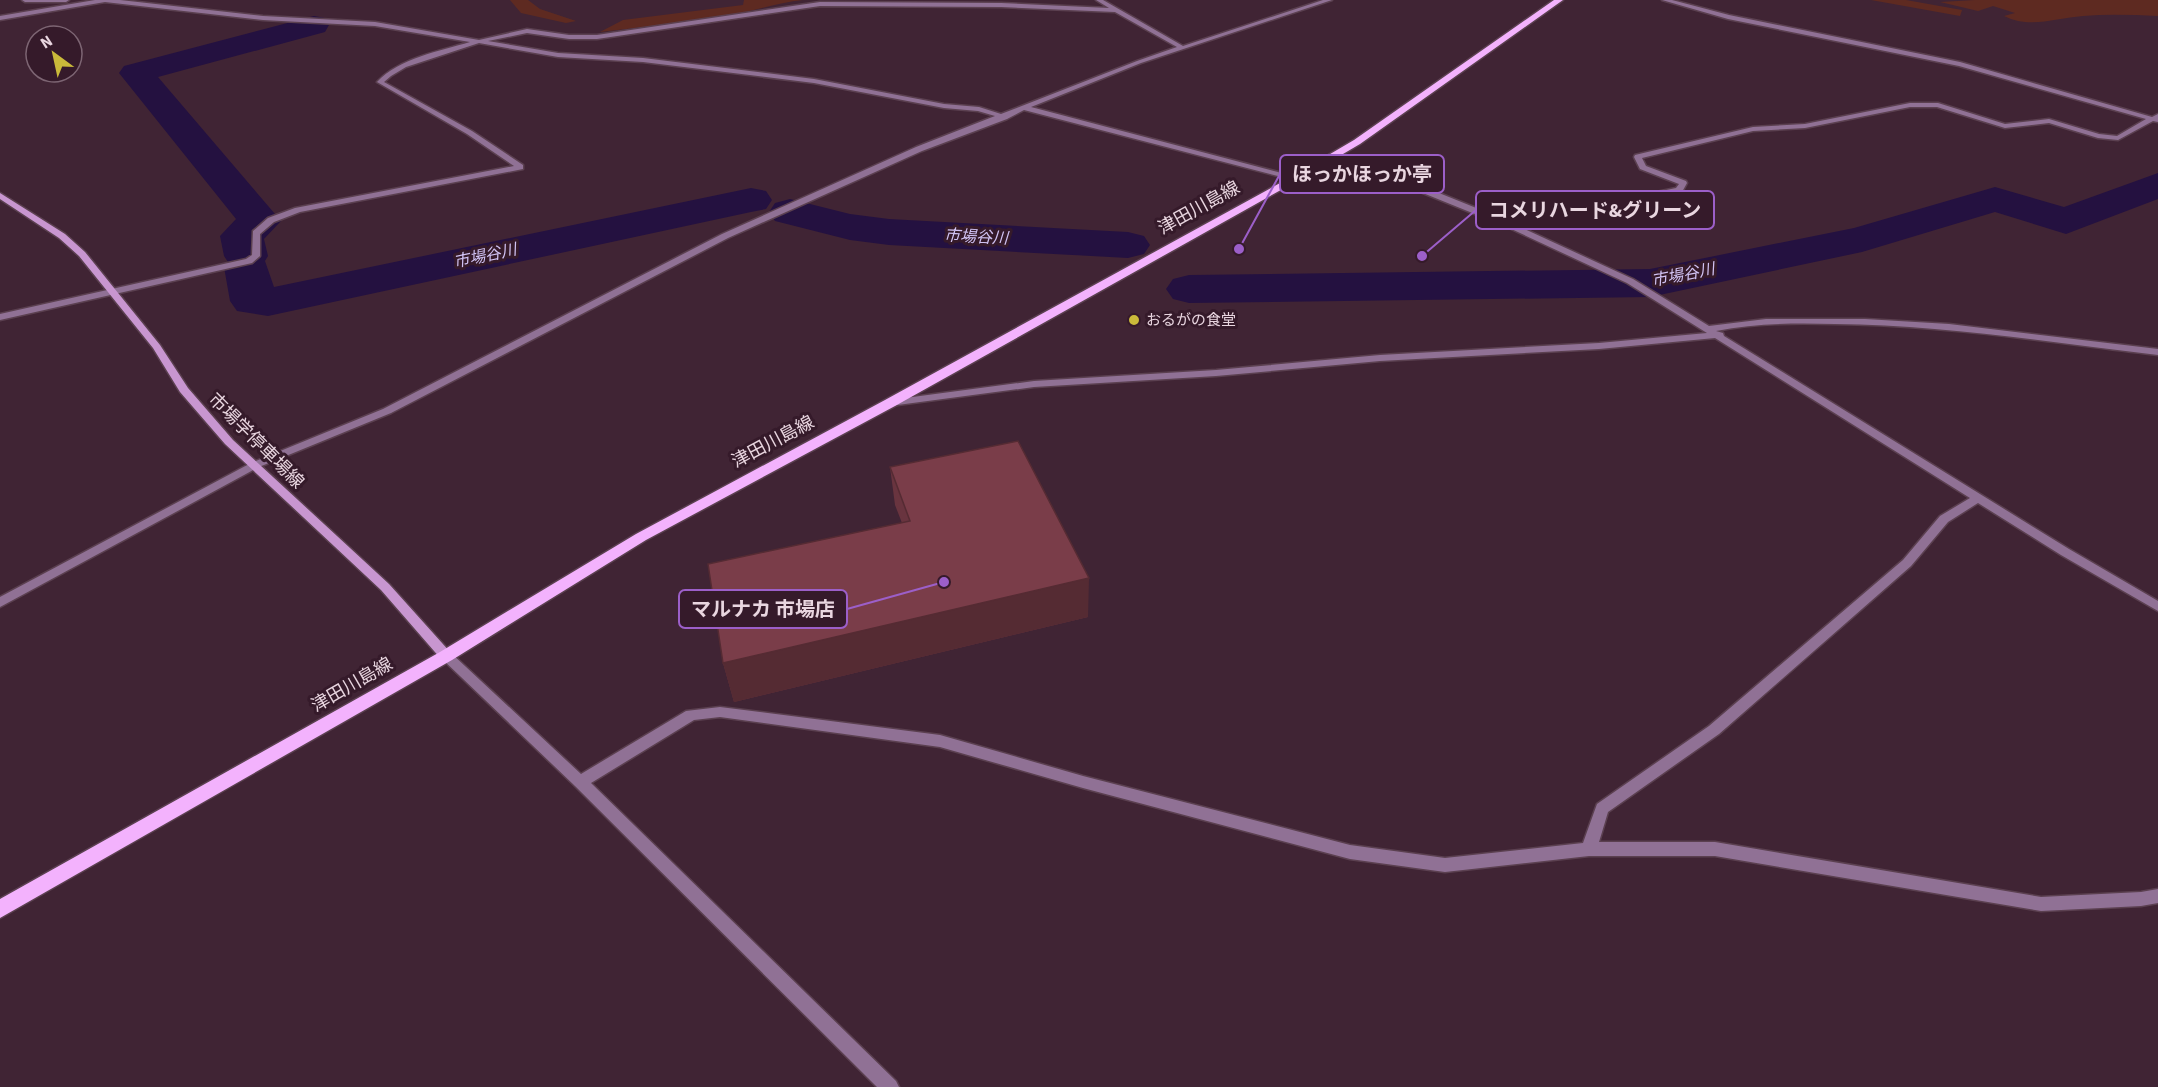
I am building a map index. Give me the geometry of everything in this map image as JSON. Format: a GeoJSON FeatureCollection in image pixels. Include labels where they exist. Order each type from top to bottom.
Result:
{"type":"FeatureCollection","features":[{"type":"Feature","properties":{"kind":"main road","name":"津田川島線"},"geometry":{"type":"LineString","coordinates":[[0,909],[446,656],[640,537],[890,403],[1294,179],[1357,142],[1559,0]]}},
{"type":"Feature","properties":{"kind":"main road","name":"市場学停車場線"},"geometry":{"type":"LineString","coordinates":[[0,195],[72,244],[157,346],[184,390],[229,442],[386,587],[446,656]]}},
{"type":"Feature","properties":{"kind":"street"},"geometry":{"type":"LineString","coordinates":[[25,0],[72,0]]}},
{"type":"Feature","properties":{"kind":"street"},"geometry":{"type":"LineString","coordinates":[[99,0],[263,18],[375,24],[558,55],[643,60],[814,81],[944,106],[979,109],[1004,117]]}},
{"type":"Feature","properties":{"kind":"street"},"geometry":{"type":"LineString","coordinates":[[0,18],[105,0]]}},
{"type":"Feature","properties":{"kind":"street"},"geometry":{"type":"LineString","coordinates":[[1099,0],[1183,48]]}},
{"type":"Feature","properties":{"kind":"street"},"geometry":{"type":"LineString","coordinates":[[0,603],[255,465],[387,411],[725,236],[919,149],[1139,62],[1329,0]]}},
{"type":"Feature","properties":{"kind":"street"},"geometry":{"type":"LineString","coordinates":[[1665,0],[1728,18],[1960,64],[2156,119]]}},
{"type":"Feature","properties":{"kind":"street"},"geometry":{"type":"LineString","coordinates":[[0,317],[249,261],[256,256],[256,233],[271,220],[298,210],[520,167],[470,131],[432,113],[380,82],[383,76],[397,69],[473,42],[530,31],[568,37],[597,37],[820,4],[1001,5],[1116,10]]}},
{"type":"Feature","properties":{"kind":"street"},"geometry":{"type":"LineString","coordinates":[[1510,225],[1679,190],[1683,183],[1643,167],[1638,157],[1753,129],[1805,126],[1910,105],[1938,105],[2005,126],[2049,121],[2098,136],[2118,138],[2156,119]]}},
{"type":"Feature","properties":{"kind":"street"},"geometry":{"type":"LineString","coordinates":[[1025,108],[1294,179]]}},
{"type":"Feature","properties":{"kind":"street"},"geometry":{"type":"LineString","coordinates":[[1331,157],[1374,170],[1510,225],[1640,286],[2158,607]]}},
{"type":"Feature","properties":{"kind":"street"},"geometry":{"type":"LineString","coordinates":[[890,403],[1034,384],[1216,373],[1380,358],[1599,346],[1715,332],[1758,321],[1875,321],[1968,329],[2158,352]]}},
{"type":"Feature","properties":{"kind":"street"},"geometry":{"type":"LineString","coordinates":[[1589,849],[1602,808],[1714,730],[1907,563],[1944,519],[1979,497]]}},
{"type":"Feature","properties":{"kind":"street"},"geometry":{"type":"LineString","coordinates":[[446,656],[580,782],[890,1087]]}},
{"type":"Feature","properties":{"kind":"street"},"geometry":{"type":"LineString","coordinates":[[580,782],[691,715],[720,712],[940,741],[1083,782],[1350,852],[1445,865],[1589,849],[1715,849],[2041,904],[2141,899],[2158,896]]}},
{"type":"Feature","properties":{"kind":"shaded area"},"geometry":{"type":"Polygon","coordinates":[[[510,0],[528,0],[540,9],[576,21],[566,23],[521,13],[510,0]]]}},
{"type":"Feature","properties":{"kind":"shaded area"},"geometry":{"type":"Polygon","coordinates":[[[744,0],[803,0],[731,15],[600,32],[623,20],[743,5],[744,0]]]}},
{"type":"Feature","properties":{"kind":"shaded area"},"geometry":{"type":"Polygon","coordinates":[[[1871,0],[1906,0],[1962,10],[1960,16],[1871,0]]]}},
{"type":"Feature","properties":{"kind":"shaded area"},"geometry":{"type":"Polygon","coordinates":[[[2158,0],[2158,16],[2092,15],[2043,22],[2024,22],[2004,16],[2015,13],[1993,6],[1978,11],[1940,2],[2158,0]]]}},
{"type":"Feature","properties":{"kind":"building"},"geometry":{"type":"Polygon","coordinates":[[[1018,441],[1089,578],[723,663],[708,564],[910,521],[890,467],[1018,441]]]}},
{"type":"Feature","properties":{"kind":"waterway","name":"市場谷川"},"geometry":{"type":"LineString","coordinates":[[246,256],[242,236],[260,221],[136,73],[314,25]]}},
{"type":"Feature","properties":{"kind":"waterway","name":"市場谷川"},"geometry":{"type":"LineString","coordinates":[[1189,289],[1650,283],[1862,239],[1995,199],[2066,221],[2158,185]]}},
{"type":"Feature","properties":{"kind":"waterway","name":"市場谷川"},"geometry":{"type":"LineString","coordinates":[[247,267],[254,301],[268,302],[751,200]]}},
{"type":"Feature","properties":{"kind":"waterway","name":"市場谷川"},"geometry":{"type":"LineString","coordinates":[[790,212],[850,227],[889,232],[1128,245]]}},
{"type":"Feature","properties":{"kind":"place","name":"ほっかほっか亭"},"geometry":{"type":"Point","coordinates":[1239,249]}},
{"type":"Feature","properties":{"kind":"place","name":"コメリハード&グリーン"},"geometry":{"type":"Point","coordinates":[1422,256]}},
{"type":"Feature","properties":{"kind":"place","name":"おるがの食堂"},"geometry":{"type":"Point","coordinates":[1134,320]}},
{"type":"Feature","properties":{"kind":"place","name":"マルナカ 市場店"},"geometry":{"type":"Point","coordinates":[944,582]}}]}
